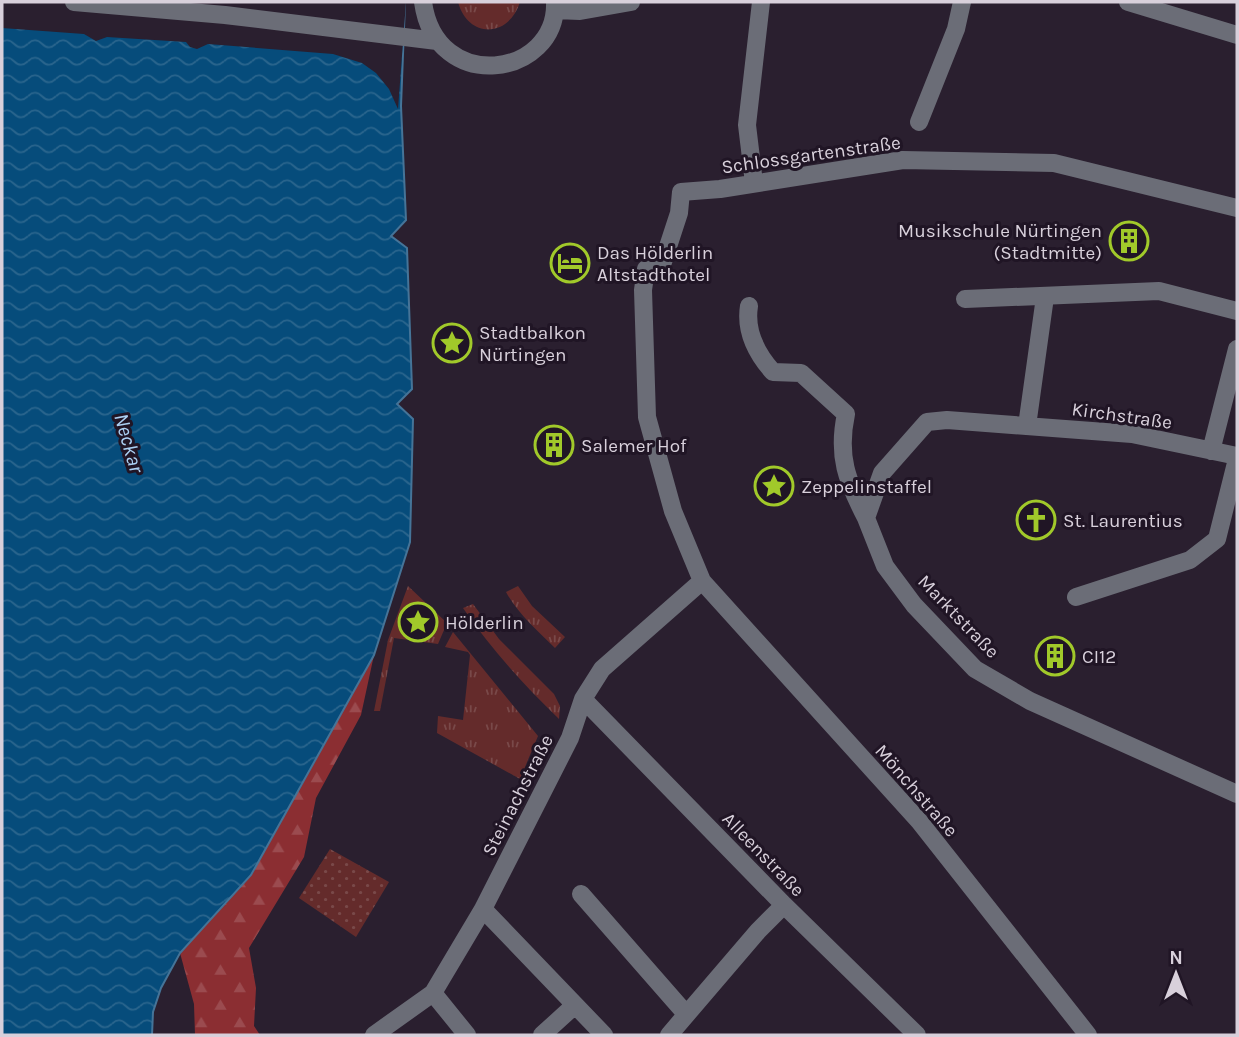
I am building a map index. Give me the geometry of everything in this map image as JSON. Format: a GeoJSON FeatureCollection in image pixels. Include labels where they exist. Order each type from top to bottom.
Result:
{"type":"FeatureCollection","features":[{"type":"Feature","properties":{"kind":"street"},"geometry":{"type":"LineString","coordinates":[[74,2],[225,15],[437,41]]}},
{"type":"Feature","properties":{"kind":"street"},"geometry":{"type":"LineString","coordinates":[[423,2],[426,20],[437,41],[466,63],[494,67],[521,59],[537,47],[549,30],[555,6],[580,11],[631,2]]}},
{"type":"Feature","properties":{"kind":"street"},"geometry":{"type":"LineString","coordinates":[[754,183],[747,125],[761,2]]}},
{"type":"Feature","properties":{"kind":"street"},"geometry":{"type":"LineString","coordinates":[[919,122],[956,29],[962,2]]}},
{"type":"Feature","properties":{"kind":"street"},"geometry":{"type":"LineString","coordinates":[[1128,2],[1237,34]]}},
{"type":"Feature","properties":{"kind":"street","name":"Schlossgartenstraße"},"geometry":{"type":"LineString","coordinates":[[681,192],[903,160],[1054,163],[1237,208]]}},
{"type":"Feature","properties":{"kind":"street","name":"Mönchstraße"},"geometry":{"type":"LineString","coordinates":[[681,192],[679,213],[663,262],[646,269],[643,290],[644,369],[647,418],[673,511],[702,581],[919,821],[1088,1035]]}},
{"type":"Feature","properties":{"kind":"street"},"geometry":{"type":"LineString","coordinates":[[965,299],[1159,291],[1237,311]]}},
{"type":"Feature","properties":{"kind":"street"},"geometry":{"type":"LineString","coordinates":[[1027,426],[1045,296]]}},
{"type":"Feature","properties":{"kind":"street","name":"Marktstraße"},"geometry":{"type":"LineString","coordinates":[[749,306],[747,321],[760,357],[773,372],[801,373],[845,414],[841,438],[848,483],[866,518],[885,566],[914,605],[975,669],[1030,701],[1237,794]]}},
{"type":"Feature","properties":{"kind":"street"},"geometry":{"type":"LineString","coordinates":[[1211,451],[1237,349]]}},
{"type":"Feature","properties":{"kind":"street","name":"Kirchstraße"},"geometry":{"type":"LineString","coordinates":[[866,518],[882,473],[927,422],[947,420],[1132,434],[1237,458],[1217,539],[1190,560],[1076,597]]}},
{"type":"Feature","properties":{"kind":"street"},"geometry":{"type":"LineString","coordinates":[[583,699],[602,669],[702,581]]}},
{"type":"Feature","properties":{"kind":"street","name":"Alleenstraße"},"geometry":{"type":"LineString","coordinates":[[583,699],[784,905],[917,1035]]}},
{"type":"Feature","properties":{"kind":"street","name":"Steinachstraße"},"geometry":{"type":"LineString","coordinates":[[374,1035],[433,993],[483,909],[570,738],[583,699]]}},
{"type":"Feature","properties":{"kind":"street"},"geometry":{"type":"LineString","coordinates":[[581,894],[686,1014]]}},
{"type":"Feature","properties":{"kind":"street"},"geometry":{"type":"LineString","coordinates":[[669,1035],[784,905]]}},
{"type":"Feature","properties":{"kind":"street"},"geometry":{"type":"LineString","coordinates":[[483,909],[604,1035]]}},
{"type":"Feature","properties":{"kind":"street"},"geometry":{"type":"LineString","coordinates":[[433,993],[467,1035]]}},
{"type":"Feature","properties":{"kind":"street"},"geometry":{"type":"LineString","coordinates":[[542,1035],[575,1005]]}},
{"type":"Feature","properties":{"kind":"green space"},"geometry":{"type":"Polygon","coordinates":[[[458,2],[520,2],[515,14],[507,22],[498,28],[489,29],[470,23],[458,2]]]}},
{"type":"Feature","properties":{"kind":"green space"},"geometry":{"type":"Polygon","coordinates":[[[408,586],[447,623],[438,644],[394,638],[380,711],[374,711],[388,640],[408,586]]]}},
{"type":"Feature","properties":{"kind":"green space"},"geometry":{"type":"Polygon","coordinates":[[[518,586],[532,606],[565,637],[555,648],[522,615],[506,592],[518,586]]]}},
{"type":"Feature","properties":{"kind":"green space"},"geometry":{"type":"Polygon","coordinates":[[[473,604],[499,639],[554,694],[560,706],[559,719],[508,666],[463,608],[473,604]]]}},
{"type":"Feature","properties":{"kind":"green space"},"geometry":{"type":"Polygon","coordinates":[[[453,632],[538,736],[520,779],[437,733],[438,716],[463,720],[470,655],[468,652],[445,647],[453,632]]]}},
{"type":"Feature","properties":{"kind":"green space"},"geometry":{"type":"Polygon","coordinates":[[[374,655],[361,715],[316,798],[304,857],[249,948],[256,988],[254,1026],[260,1035],[195,1035],[194,1004],[180,953],[251,875],[374,655]]]}},
{"type":"Feature","properties":{"kind":"green space"},"geometry":{"type":"Polygon","coordinates":[[[330,849],[389,882],[356,937],[299,898],[330,849]]]}},
{"type":"Feature","properties":{"kind":"water","name":"Neckar"},"geometry":{"type":"Polygon","coordinates":[[[2,2],[405,2],[401,106],[406,220],[391,236],[407,248],[412,389],[397,404],[413,419],[410,542],[374,655],[251,875],[180,953],[161,988],[153,1012],[152,1035],[2,1035],[2,2]]]}},
{"type":"Feature","properties":{"kind":"pier"},"geometry":{"type":"Polygon","coordinates":[[[2,2],[406,2],[398,109],[389,89],[376,73],[362,63],[333,54],[208,44],[197,49],[186,42],[107,37],[96,41],[84,34],[2,28],[2,2]]]}},
{"type":"Feature","properties":{"kind":"place","name":"Musikschule Nürtingen (Stadtmitte)"},"geometry":{"type":"Point","coordinates":[1129,241]}},
{"type":"Feature","properties":{"kind":"place","name":"Das Hölderlin Altstadthotel"},"geometry":{"type":"Point","coordinates":[570,263]}},
{"type":"Feature","properties":{"kind":"place","name":"Stadtbalkon Nürtingen"},"geometry":{"type":"Point","coordinates":[452,343]}},
{"type":"Feature","properties":{"kind":"place","name":"Salemer Hof"},"geometry":{"type":"Point","coordinates":[554,445]}},
{"type":"Feature","properties":{"kind":"place","name":"Zeppelinstaffel"},"geometry":{"type":"Point","coordinates":[774,486]}},
{"type":"Feature","properties":{"kind":"place","name":"St. Laurentius"},"geometry":{"type":"Point","coordinates":[1036,520]}},
{"type":"Feature","properties":{"kind":"place","name":"Hölderlin"},"geometry":{"type":"Point","coordinates":[418,622]}},
{"type":"Feature","properties":{"kind":"place","name":"CI12"},"geometry":{"type":"Point","coordinates":[1055,656]}}]}
